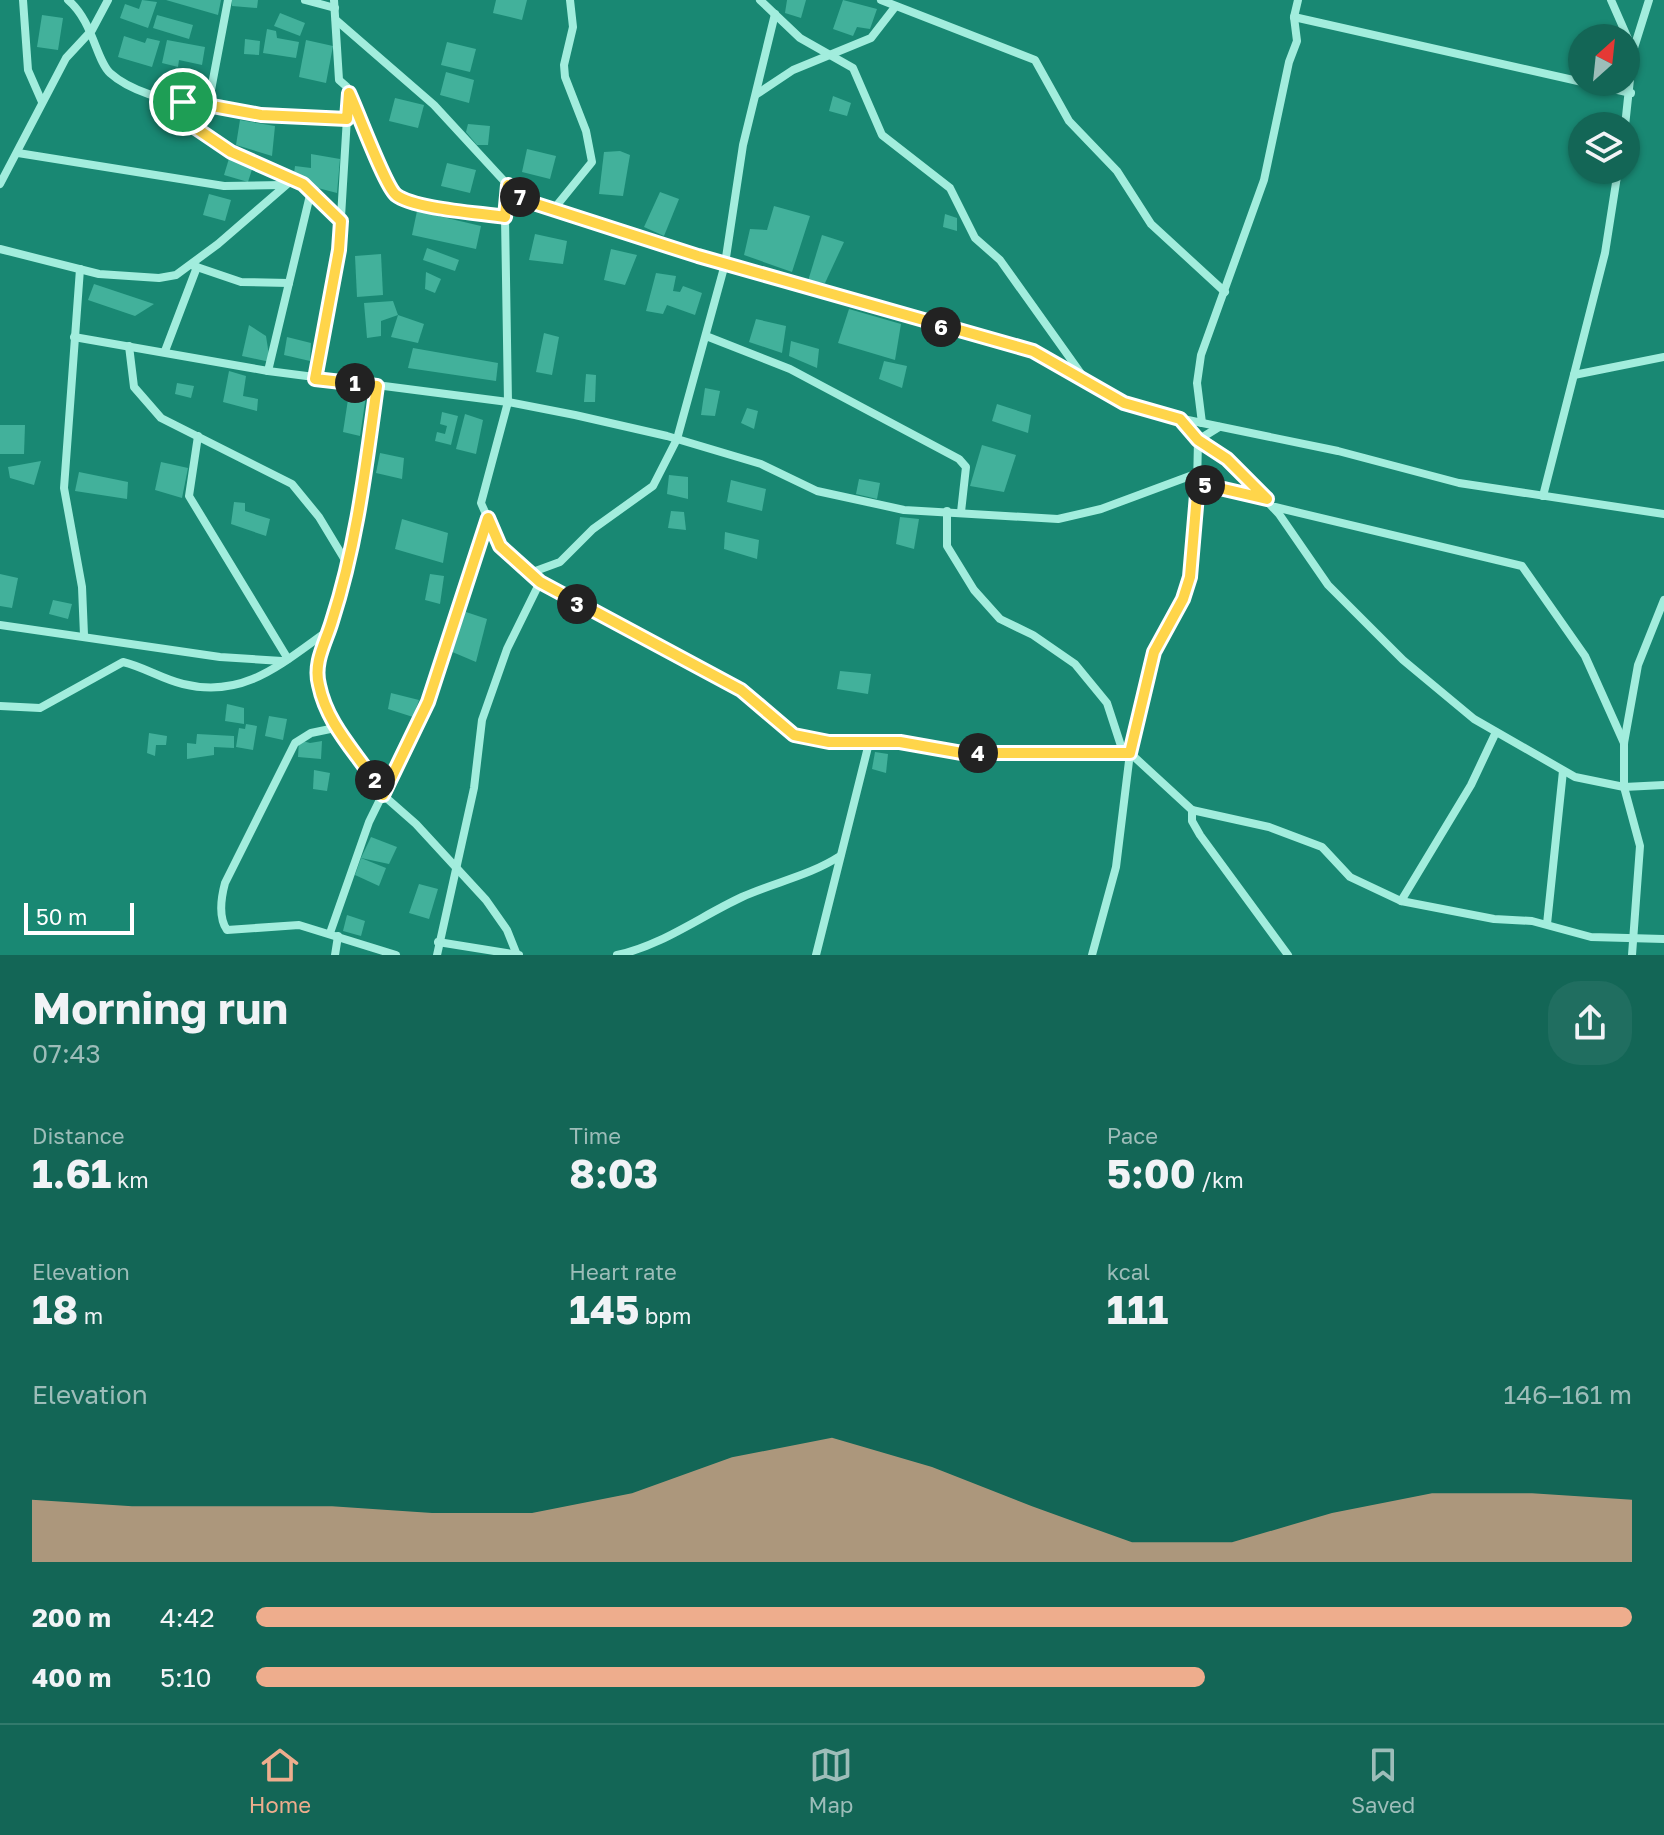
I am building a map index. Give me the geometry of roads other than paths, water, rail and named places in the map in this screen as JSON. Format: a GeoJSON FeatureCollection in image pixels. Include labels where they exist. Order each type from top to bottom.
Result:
{"type":"FeatureCollection","features":[{"type":"Feature","properties":{"kind":"street"},"geometry":{"type":"LineString","coordinates":[[23,0],[28,70],[42,102]]}},
{"type":"Feature","properties":{"kind":"street"},"geometry":{"type":"LineString","coordinates":[[68,0],[92,30],[107,72],[131,86],[164,97],[261,115],[347,119]]}},
{"type":"Feature","properties":{"kind":"street"},"geometry":{"type":"LineString","coordinates":[[0,184],[66,58],[92,30],[108,0]]}},
{"type":"Feature","properties":{"kind":"street"},"geometry":{"type":"LineString","coordinates":[[208,106],[228,0]]}},
{"type":"Feature","properties":{"kind":"street"},"geometry":{"type":"LineString","coordinates":[[305,0],[334,4],[339,80],[349,93],[395,194],[425,204],[505,217]]}},
{"type":"Feature","properties":{"kind":"street"},"geometry":{"type":"LineString","coordinates":[[553,210],[592,162],[586,131],[565,77],[564,65],[573,27],[570,0]]}},
{"type":"Feature","properties":{"kind":"street"},"geometry":{"type":"LineString","coordinates":[[760,0],[800,38],[853,68],[882,135],[950,188],[975,238],[1000,260],[1082,375]]}},
{"type":"Feature","properties":{"kind":"street"},"geometry":{"type":"LineString","coordinates":[[881,0],[1035,60],[1069,121],[1117,171],[1151,224],[1225,292]]}},
{"type":"Feature","properties":{"kind":"street"},"geometry":{"type":"LineString","coordinates":[[1202,423],[1199,368],[1264,180],[1289,62],[1298,36],[1294,17],[1298,0]]}},
{"type":"Feature","properties":{"kind":"street"},"geometry":{"type":"LineString","coordinates":[[1611,0],[1621,24]]}},
{"type":"Feature","properties":{"kind":"street"},"geometry":{"type":"LineString","coordinates":[[1640,29],[1649,0]]}},
{"type":"Feature","properties":{"kind":"street"},"geometry":{"type":"LineString","coordinates":[[756,95],[793,70],[871,38],[895,7]]}},
{"type":"Feature","properties":{"kind":"street"},"geometry":{"type":"LineString","coordinates":[[530,573],[560,562],[593,529],[653,486],[677,439],[725,264],[743,145],[775,14]]}},
{"type":"Feature","properties":{"kind":"street"},"geometry":{"type":"LineString","coordinates":[[1294,17],[1568,79]]}},
{"type":"Feature","properties":{"kind":"street"},"geometry":{"type":"LineString","coordinates":[[336,20],[434,105],[508,185],[527,201],[725,264],[894,310],[922,323],[998,340],[1046,356],[1124,403],[1180,419],[1338,451],[1459,483],[1664,514]]}},
{"type":"Feature","properties":{"kind":"street"},"geometry":{"type":"LineString","coordinates":[[315,379],[339,250],[349,93]]}},
{"type":"Feature","properties":{"kind":"street"},"geometry":{"type":"LineString","coordinates":[[164,97],[178,116],[231,152],[255,160],[287,182],[311,191],[341,221]]}},
{"type":"Feature","properties":{"kind":"street"},"geometry":{"type":"LineString","coordinates":[[18,153],[224,186],[287,182]]}},
{"type":"Feature","properties":{"kind":"street"},"geometry":{"type":"LineString","coordinates":[[0,249],[80,269],[159,278],[176,275],[194,266],[287,182]]}},
{"type":"Feature","properties":{"kind":"street"},"geometry":{"type":"LineString","coordinates":[[1543,496],[1605,253],[1616,184]]}},
{"type":"Feature","properties":{"kind":"street"},"geometry":{"type":"LineString","coordinates":[[508,185],[505,217],[508,402],[481,503],[500,546],[540,582],[741,690],[794,735],[812,740],[900,742],[962,753],[1127,752]]}},
{"type":"Feature","properties":{"kind":"street"},"geometry":{"type":"LineString","coordinates":[[268,371],[311,191]]}},
{"type":"Feature","properties":{"kind":"street"},"geometry":{"type":"LineString","coordinates":[[194,266],[241,282],[289,283]]}},
{"type":"Feature","properties":{"kind":"street"},"geometry":{"type":"LineString","coordinates":[[165,351],[194,266]]}},
{"type":"Feature","properties":{"kind":"street"},"geometry":{"type":"LineString","coordinates":[[80,269],[64,488],[82,587],[84,635]]}},
{"type":"Feature","properties":{"kind":"street"},"geometry":{"type":"LineString","coordinates":[[706,336],[790,369],[959,459],[966,467],[961,512]]}},
{"type":"Feature","properties":{"kind":"street"},"geometry":{"type":"LineString","coordinates":[[74,337],[315,379],[508,402],[677,439],[761,464],[817,491],[882,507],[1058,519],[1078,516],[1198,473]]}},
{"type":"Feature","properties":{"kind":"street"},"geometry":{"type":"LineString","coordinates":[[129,346],[134,387],[161,418],[292,484],[323,524],[348,566]]}},
{"type":"Feature","properties":{"kind":"street"},"geometry":{"type":"LineString","coordinates":[[1574,375],[1664,357]]}},
{"type":"Feature","properties":{"kind":"street"},"geometry":{"type":"LineString","coordinates":[[377,386],[348,566],[317,676],[335,728],[368,767],[383,795],[456,867],[500,919],[518,955]]}},
{"type":"Feature","properties":{"kind":"street"},"geometry":{"type":"LineString","coordinates":[[1180,419],[1198,440],[1227,459],[1267,499],[1328,585],[1358,618],[1474,719],[1563,771],[1591,783],[1624,787],[1664,785]]}},
{"type":"Feature","properties":{"kind":"street"},"geometry":{"type":"LineString","coordinates":[[1198,440],[1219,427]]}},
{"type":"Feature","properties":{"kind":"street"},"geometry":{"type":"LineString","coordinates":[[198,436],[189,496],[286,660]]}},
{"type":"Feature","properties":{"kind":"street"},"geometry":{"type":"LineString","coordinates":[[1092,955],[1122,838],[1127,752],[1154,652],[1183,599],[1190,577],[1198,483],[1198,440]]}},
{"type":"Feature","properties":{"kind":"street"},"geometry":{"type":"LineString","coordinates":[[1198,483],[1267,499]]}},
{"type":"Feature","properties":{"kind":"street"},"geometry":{"type":"LineString","coordinates":[[1274,507],[1522,566],[1585,656],[1624,743]]}},
{"type":"Feature","properties":{"kind":"street"},"geometry":{"type":"LineString","coordinates":[[947,511],[947,546],[974,590],[1000,619],[1033,635],[1075,664],[1107,703],[1127,752],[1192,810],[1277,829],[1322,847],[1350,877],[1401,901],[1444,911],[1547,924],[1591,937],[1664,939]]}},
{"type":"Feature","properties":{"kind":"street"},"geometry":{"type":"LineString","coordinates":[[335,955],[334,935],[364,835],[428,702],[488,518]]}},
{"type":"Feature","properties":{"kind":"street"},"geometry":{"type":"LineString","coordinates":[[437,955],[474,788],[482,720],[507,649],[540,582]]}},
{"type":"Feature","properties":{"kind":"street"},"geometry":{"type":"LineString","coordinates":[[1635,953],[1640,846],[1624,787],[1624,743],[1638,665],[1664,600]]}},
{"type":"Feature","properties":{"kind":"street"},"geometry":{"type":"LineString","coordinates":[[0,625],[220,657],[286,660]]}},
{"type":"Feature","properties":{"kind":"street"},"geometry":{"type":"LineString","coordinates":[[0,706],[31,710],[47,706],[91,677],[123,662],[179,683],[213,690],[239,686],[286,660],[329,630]]}},
{"type":"Feature","properties":{"kind":"street"},"geometry":{"type":"LineString","coordinates":[[335,728],[311,733],[295,743],[225,883],[221,898],[222,920],[227,930],[299,925],[396,955]]}},
{"type":"Feature","properties":{"kind":"street"},"geometry":{"type":"LineString","coordinates":[[1401,901],[1471,785],[1496,732]]}},
{"type":"Feature","properties":{"kind":"street"},"geometry":{"type":"LineString","coordinates":[[816,955],[869,743]]}},
{"type":"Feature","properties":{"kind":"street"},"geometry":{"type":"LineString","coordinates":[[1547,924],[1563,771]]}},
{"type":"Feature","properties":{"kind":"street"},"geometry":{"type":"LineString","coordinates":[[1192,810],[1192,821],[1200,835],[1288,955]]}},
{"type":"Feature","properties":{"kind":"street"},"geometry":{"type":"LineString","coordinates":[[617,955],[661,938],[760,890],[811,873],[840,856]]}},
{"type":"Feature","properties":{"kind":"street"},"geometry":{"type":"LineString","coordinates":[[438,942],[518,955]]}}]}
